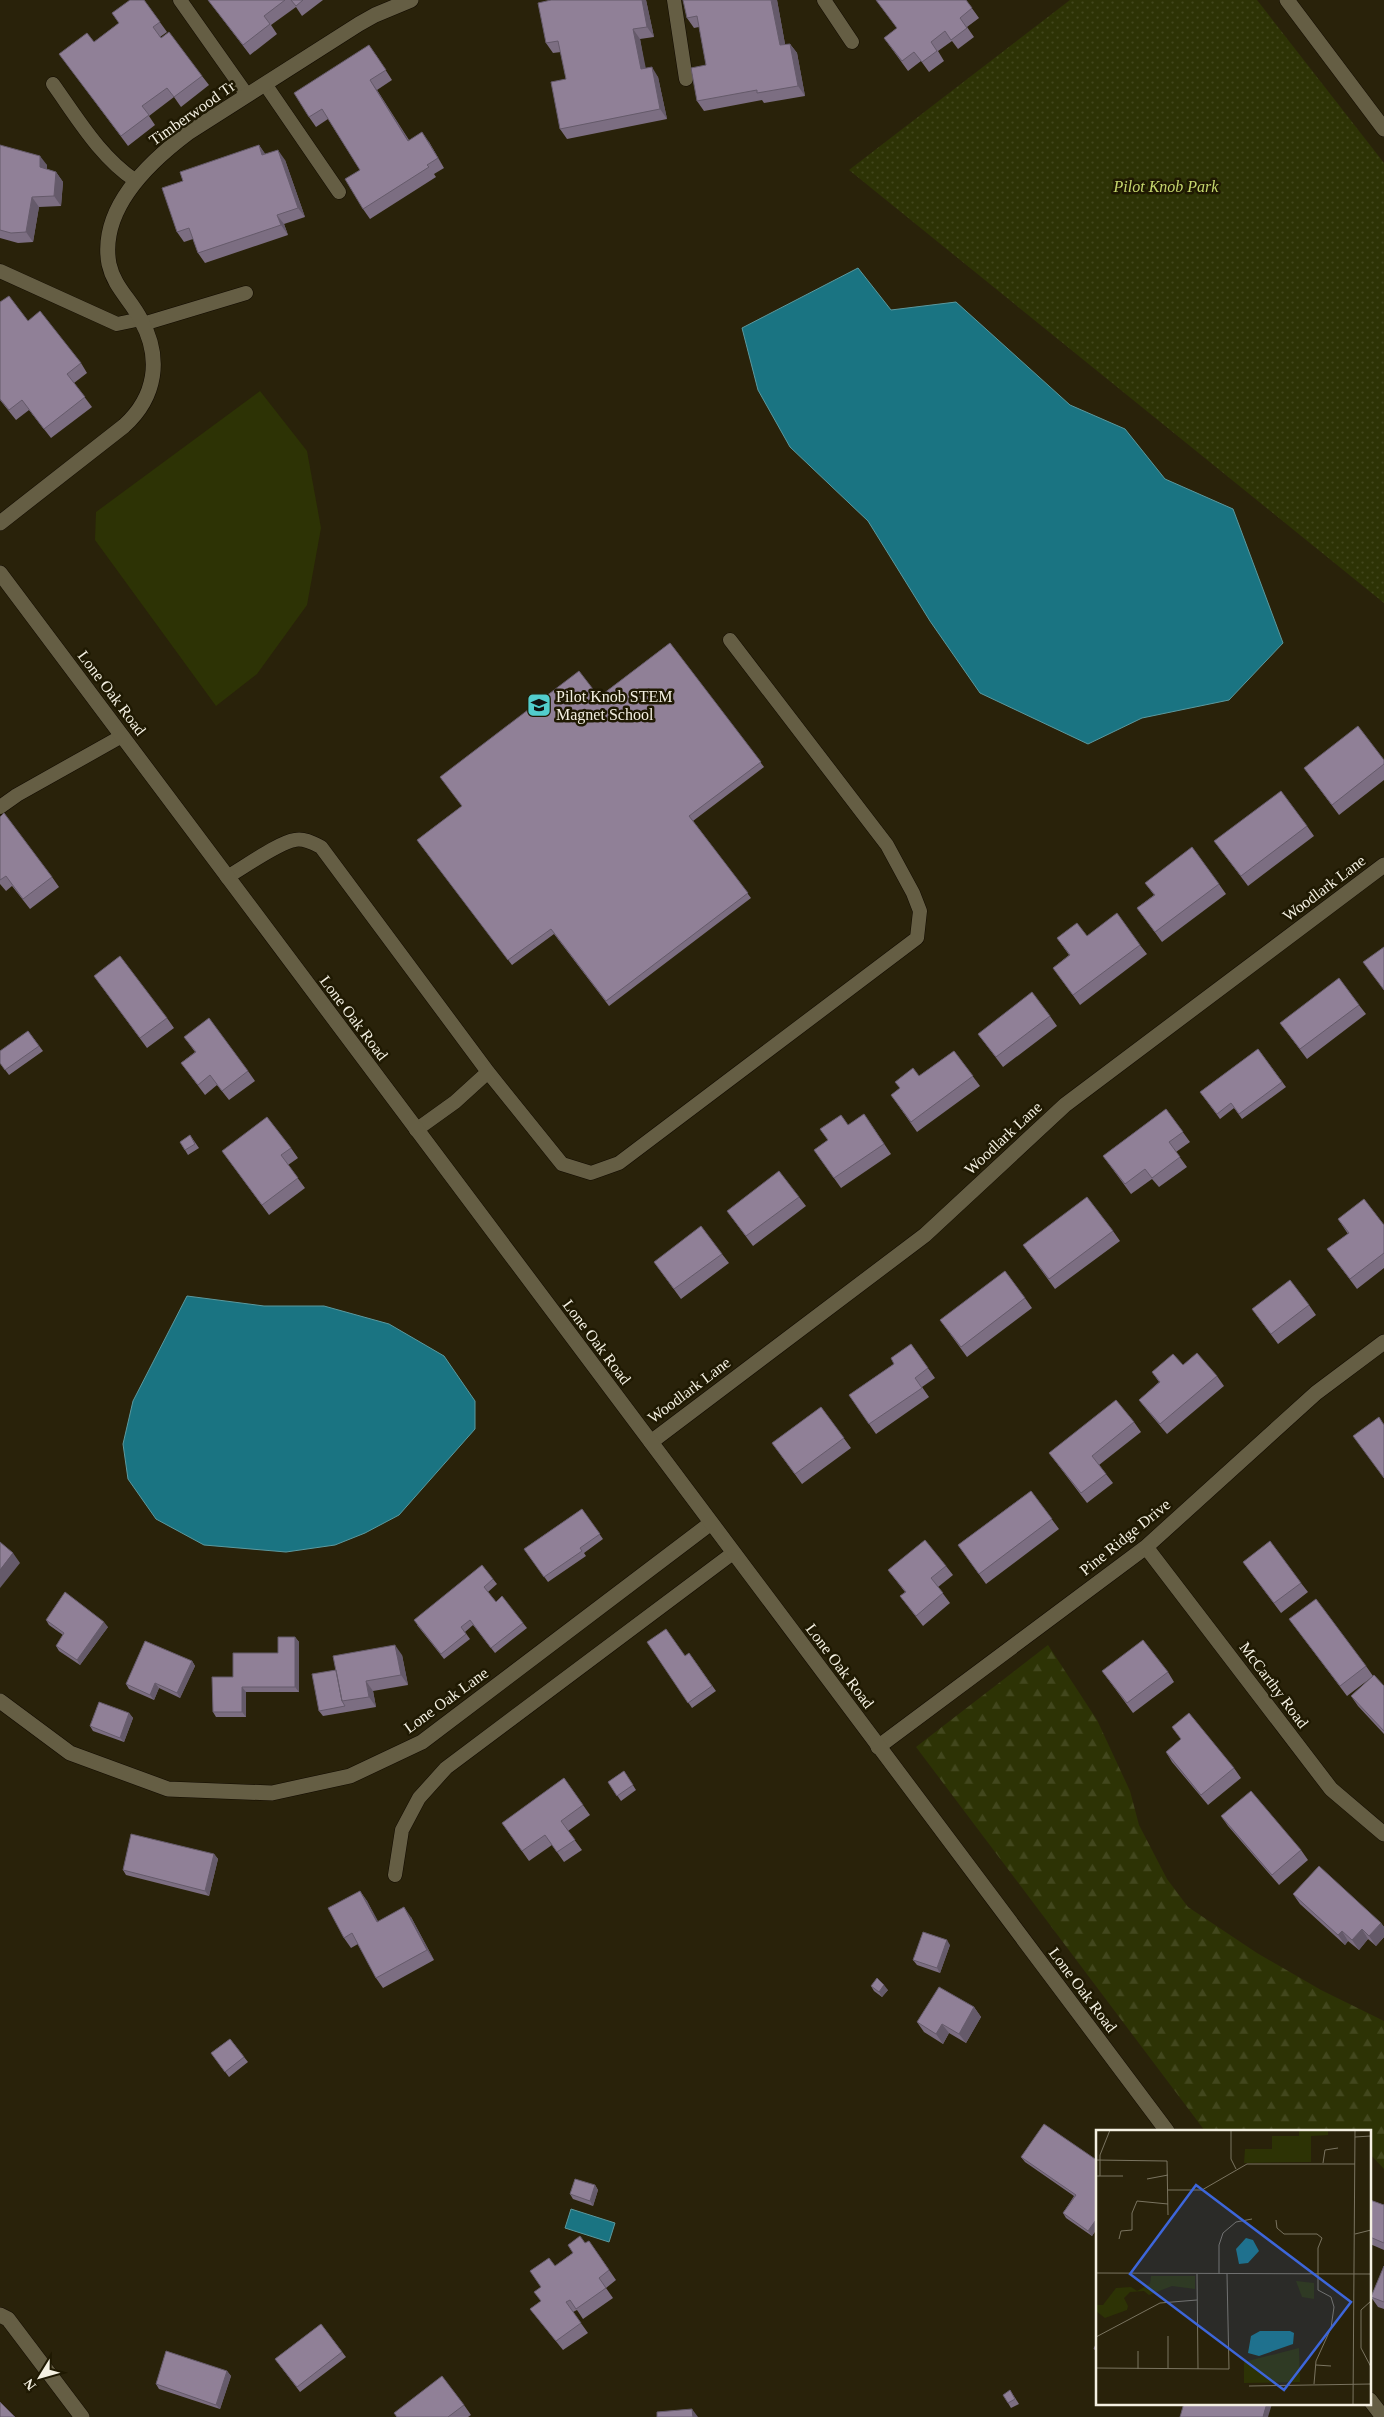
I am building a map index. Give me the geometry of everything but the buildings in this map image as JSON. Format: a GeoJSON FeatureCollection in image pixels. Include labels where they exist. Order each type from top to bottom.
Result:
{"type":"FeatureCollection","features":[{"type":"Feature","properties":{"kind":"street"},"geometry":{"type":"LineString","coordinates":[[1286,0],[1384,129]]}},
{"type":"Feature","properties":{"kind":"street","name":"Timberwood Tr"},"geometry":{"type":"LineString","coordinates":[[0,523],[135,416],[150,390],[154,375],[152,345],[142,322],[117,287],[110,266],[108,246],[112,221],[136,182],[167,149],[247,95],[359,24],[403,1]]}},
{"type":"Feature","properties":{"kind":"street","name":"Lone Oak Road"},"geometry":{"type":"LineString","coordinates":[[0,573],[1166,2130]]}},
{"type":"Feature","properties":{"kind":"street","name":"Woodlark Lane"},"geometry":{"type":"LineString","coordinates":[[650,1442],[925,1235],[1065,1105],[1384,865]]}},
{"type":"Feature","properties":{"kind":"street","name":"Pine Ridge Drive"},"geometry":{"type":"LineString","coordinates":[[878,1747],[1146,1546],[1316,1394],[1384,1342]]}},
{"type":"Feature","properties":{"kind":"street","name":"Lone Oak Lane"},"geometry":{"type":"LineString","coordinates":[[0,1701],[70,1753],[168,1788],[272,1793],[350,1776],[422,1742],[711,1523]]}},
{"type":"Feature","properties":{"kind":"street","name":"McCarthy Road"},"geometry":{"type":"LineString","coordinates":[[1146,1546],[1331,1789],[1384,1834]]}},
{"type":"Feature","properties":{"kind":"street"},"geometry":{"type":"LineString","coordinates":[[0,2315],[8,2319],[82,2417]]}},
{"type":"Feature","properties":{"kind":"street"},"geometry":{"type":"LineString","coordinates":[[1372,2403],[1383,2417]]}},
{"type":"Feature","properties":{"kind":"lane"},"geometry":{"type":"LineString","coordinates":[[180,0],[247,95]]}},
{"type":"Feature","properties":{"kind":"lane"},"geometry":{"type":"LineString","coordinates":[[674,0],[686,79]]}},
{"type":"Feature","properties":{"kind":"lane"},"geometry":{"type":"LineString","coordinates":[[824,0],[852,42]]}},
{"type":"Feature","properties":{"kind":"lane"},"geometry":{"type":"LineString","coordinates":[[53,84],[92,141],[122,172],[136,182]]}},
{"type":"Feature","properties":{"kind":"lane"},"geometry":{"type":"LineString","coordinates":[[265,84],[339,192]]}},
{"type":"Feature","properties":{"kind":"lane"},"geometry":{"type":"LineString","coordinates":[[0,271],[117,324],[142,322],[246,293]]}},
{"type":"Feature","properties":{"kind":"lane"},"geometry":{"type":"LineString","coordinates":[[227,877],[278,847],[295,840],[308,841],[321,847],[488,1072],[562,1164],[591,1174],[619,1162],[917,938],[920,911],[913,893],[886,845],[730,640]]}},
{"type":"Feature","properties":{"kind":"lane"},"geometry":{"type":"LineString","coordinates":[[0,807],[17,795],[122,736]]}},
{"type":"Feature","properties":{"kind":"lane"},"geometry":{"type":"LineString","coordinates":[[416,1130],[455,1102],[488,1072]]}},
{"type":"Feature","properties":{"kind":"lane"},"geometry":{"type":"LineString","coordinates":[[395,1875],[402,1830],[419,1798],[446,1768],[733,1553]]}},
{"type":"Feature","properties":{"kind":"green space","name":"Pilot Knob Park"},"geometry":{"type":"Polygon","coordinates":[[[1070,0],[1257,0],[1384,163],[1384,603],[849,170],[1070,0]]]}},
{"type":"Feature","properties":{"kind":"green space"},"geometry":{"type":"Polygon","coordinates":[[[260,391],[307,451],[321,528],[307,605],[257,674],[216,706],[95,540],[96,512],[260,391]]]}},
{"type":"Feature","properties":{"kind":"green space"},"geometry":{"type":"Polygon","coordinates":[[[1048,1645],[1097,1720],[1130,1791],[1139,1825],[1167,1879],[1188,1907],[1257,1953],[1321,1990],[1384,2021],[1384,2169],[1372,2156],[1372,2130],[1204,2130],[916,1747],[1048,1645]]]}},
{"type":"Feature","properties":{"kind":"water"},"geometry":{"type":"Polygon","coordinates":[[[858,268],[891,310],[956,302],[1070,405],[1125,429],[1165,479],[1233,509],[1283,643],[1229,700],[1142,718],[1088,744],[980,693],[930,621],[868,521],[790,447],[758,390],[742,328],[858,268]]]}},
{"type":"Feature","properties":{"kind":"water"},"geometry":{"type":"Polygon","coordinates":[[[187,1296],[264,1306],[324,1306],[389,1324],[444,1356],[475,1401],[475,1429],[399,1515],[365,1533],[335,1545],[286,1552],[204,1545],[156,1519],[128,1479],[123,1444],[133,1401],[187,1296]]]}},
{"type":"Feature","properties":{"kind":"water"},"geometry":{"type":"Polygon","coordinates":[[[571,2209],[615,2223],[609,2242],[565,2228],[571,2209]]]}},
{"type":"Feature","properties":{"kind":"place","name":"Pilot Knob STEM Magnet School"},"geometry":{"type":"Point","coordinates":[539,705]}}]}
